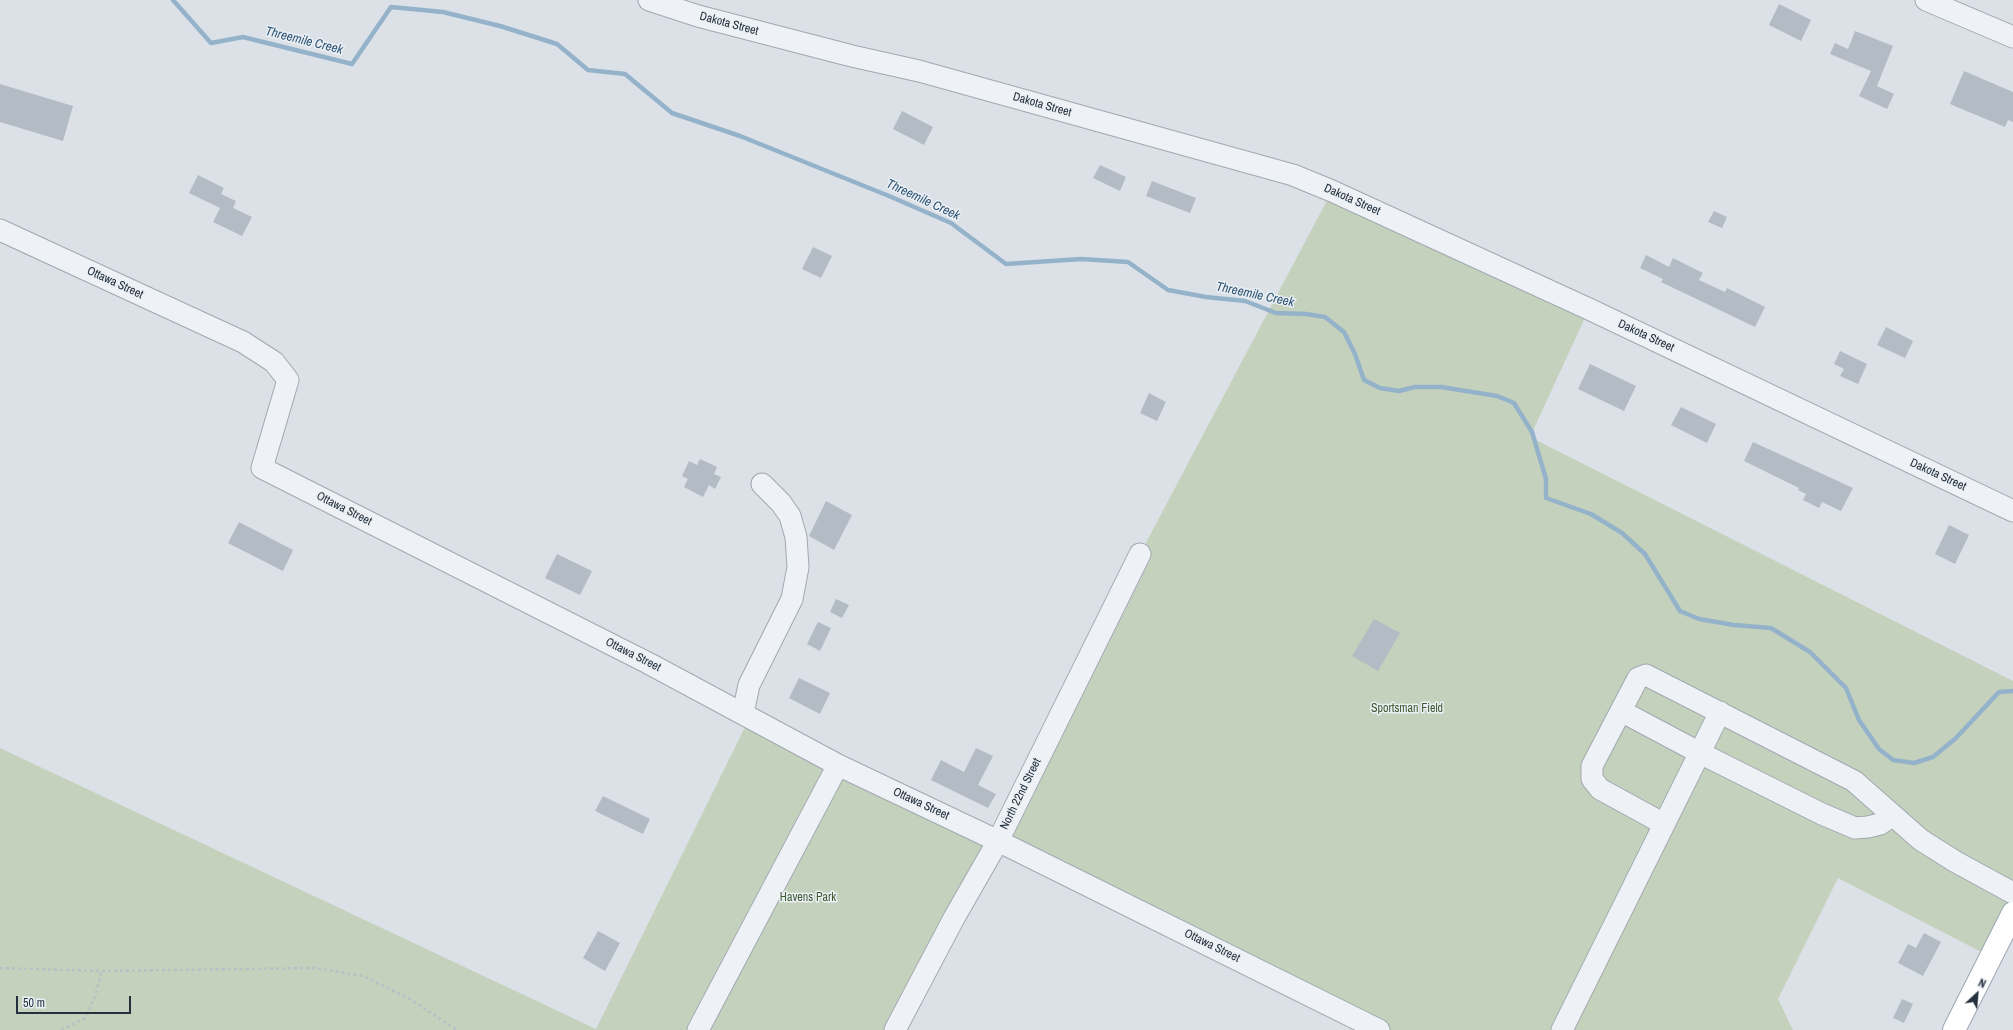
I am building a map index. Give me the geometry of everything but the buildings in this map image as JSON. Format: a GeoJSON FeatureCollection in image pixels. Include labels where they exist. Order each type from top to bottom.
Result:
{"type":"FeatureCollection","features":[{"type":"Feature","properties":{"kind":"main road"},"geometry":{"type":"LineString","coordinates":[[1954,1030],[2013,914]]}},
{"type":"Feature","properties":{"kind":"street","name":"Dakota Street"},"geometry":{"type":"LineString","coordinates":[[649,0],[700,8],[844,54],[919,71],[1293,175],[1332,191],[1589,310],[2013,511]]}},
{"type":"Feature","properties":{"kind":"street"},"geometry":{"type":"LineString","coordinates":[[1926,0],[1958,6],[2013,37]]}},
{"type":"Feature","properties":{"kind":"street","name":"Ottawa Street"},"geometry":{"type":"LineString","coordinates":[[0,230],[243,342],[274,362],[288,380],[262,468],[641,659],[838,765],[998,841],[1379,1030]]}},
{"type":"Feature","properties":{"kind":"street"},"geometry":{"type":"LineString","coordinates":[[743,714],[749,685],[792,599],[798,567],[796,537],[790,516],[781,503],[762,484]]}},
{"type":"Feature","properties":{"kind":"street","name":"North 22nd Street"},"geometry":{"type":"LineString","coordinates":[[895,1030],[954,918],[998,841],[1140,554]]}},
{"type":"Feature","properties":{"kind":"street"},"geometry":{"type":"LineString","coordinates":[[1664,824],[1600,789],[1592,779],[1592,766],[1638,678],[1646,675],[1854,780],[1921,840],[1956,862],[2013,893]]}},
{"type":"Feature","properties":{"kind":"street"},"geometry":{"type":"LineString","coordinates":[[1621,711],[1700,753],[1822,814],[1854,828],[1868,828],[1880,824],[1893,815]]}},
{"type":"Feature","properties":{"kind":"street"},"geometry":{"type":"LineString","coordinates":[[1562,1030],[1720,712]]}},
{"type":"Feature","properties":{"kind":"street"},"geometry":{"type":"LineString","coordinates":[[698,1030],[838,765]]}},
{"type":"Feature","properties":{"kind":"path"},"geometry":{"type":"LineString","coordinates":[[0,968],[102,971],[314,968],[363,976],[410,999],[457,1030]]}},
{"type":"Feature","properties":{"kind":"path"},"geometry":{"type":"LineString","coordinates":[[61,1030],[85,1018],[95,996],[102,971]]}},
{"type":"Feature","properties":{"kind":"green space","name":"Sportsman Field"},"geometry":{"type":"Polygon","coordinates":[[[1332,191],[1589,309],[1530,437],[2013,681],[2013,913],[1991,957],[1838,878],[1778,999],[1793,1030],[1379,1030],[999,841],[893,1030],[0,1030],[0,748],[596,1029],[750,717],[998,841],[1140,554],[1332,191]]]}},
{"type":"Feature","properties":{"kind":"waterway","name":"Threemile Creek"},"geometry":{"type":"LineString","coordinates":[[173,0],[211,43],[243,37],[352,64],[391,7],[443,12],[500,26],[557,44],[588,70],[625,74],[672,113],[740,136],[889,196],[951,223],[1006,264],[1081,259],[1128,262],[1168,290],[1206,297],[1245,301],[1276,313],[1306,314],[1325,317],[1344,332],[1355,354],[1364,380],[1380,388],[1399,391],[1415,387],[1441,387],[1497,396],[1514,403],[1532,432],[1546,479],[1546,498],[1591,514],[1622,533],[1645,554],[1680,611],[1699,619],[1734,625],[1771,628],[1810,652],[1846,688],[1859,720],[1879,749],[1893,760],[1914,763],[1933,757],[1956,738],[1999,692],[2013,691]]}},
{"type":"Feature","properties":{"kind":"park label","name":"Havens Park"},"geometry":{"type":"Point","coordinates":[808,898]}}]}
